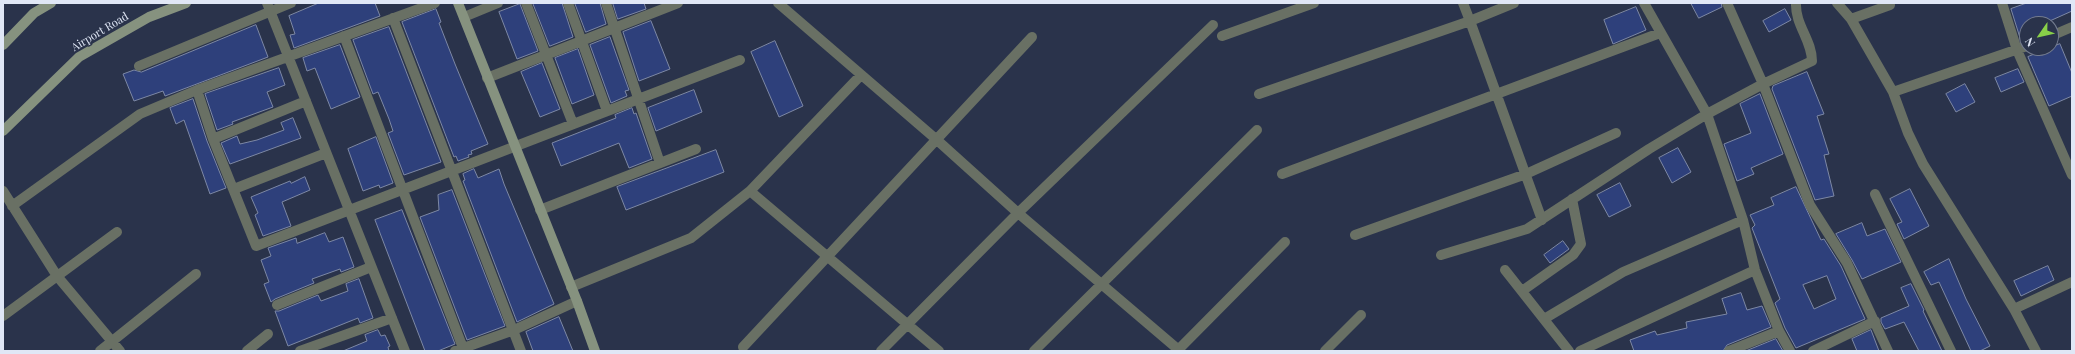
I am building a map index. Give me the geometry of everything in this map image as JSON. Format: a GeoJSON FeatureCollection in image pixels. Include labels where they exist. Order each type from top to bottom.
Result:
{"type":"FeatureCollection","features":[{"type":"Feature","properties":{"kind":"street"},"geometry":{"type":"LineString","coordinates":[[3,45],[34,13],[51,3]]}},
{"type":"Feature","properties":{"kind":"street","name":"Airport Road"},"geometry":{"type":"LineString","coordinates":[[3,131],[79,57],[149,17],[186,3]]}},
{"type":"Feature","properties":{"kind":"street"},"geometry":{"type":"LineString","coordinates":[[139,66],[269,7],[291,3]]}},
{"type":"Feature","properties":{"kind":"street"},"geometry":{"type":"LineString","coordinates":[[12,206],[140,114],[197,90],[435,3]]}},
{"type":"Feature","properties":{"kind":"street"},"geometry":{"type":"LineString","coordinates":[[458,3],[577,301],[595,351]]}},
{"type":"Feature","properties":{"kind":"street"},"geometry":{"type":"LineString","coordinates":[[464,17],[498,3]]}},
{"type":"Feature","properties":{"kind":"street"},"geometry":{"type":"LineString","coordinates":[[526,3],[573,124]]}},
{"type":"Feature","properties":{"kind":"street"},"geometry":{"type":"LineString","coordinates":[[568,3],[607,111]]}},
{"type":"Feature","properties":{"kind":"street"},"geometry":{"type":"LineString","coordinates":[[606,3],[660,163]]}},
{"type":"Feature","properties":{"kind":"street"},"geometry":{"type":"LineString","coordinates":[[487,78],[678,3]]}},
{"type":"Feature","properties":{"kind":"street"},"geometry":{"type":"LineString","coordinates":[[778,3],[937,140],[1018,213],[1178,350],[1285,242]]}},
{"type":"Feature","properties":{"kind":"street"},"geometry":{"type":"LineString","coordinates":[[1222,36],[1314,3]]}},
{"type":"Feature","properties":{"kind":"street"},"geometry":{"type":"LineString","coordinates":[[1464,3],[1542,220]]}},
{"type":"Feature","properties":{"kind":"street"},"geometry":{"type":"LineString","coordinates":[[1259,94],[1470,21],[1514,3]]}},
{"type":"Feature","properties":{"kind":"street"},"geometry":{"type":"LineString","coordinates":[[1644,3],[1707,114],[1743,220],[1755,270],[1779,331],[1790,351]]}},
{"type":"Feature","properties":{"kind":"street"},"geometry":{"type":"LineString","coordinates":[[1727,3],[1763,84],[1810,205],[1847,263],[1888,351]]}},
{"type":"Feature","properties":{"kind":"street"},"geometry":{"type":"LineString","coordinates":[[1441,255],[1515,234],[1542,220],[1648,149],[1707,114],[1763,84],[1812,62],[1812,52],[1800,27],[1796,13],[1796,3]]}},
{"type":"Feature","properties":{"kind":"street"},"geometry":{"type":"LineString","coordinates":[[1837,3],[1851,19],[1893,92],[1908,133],[1923,164],[2014,309],[2036,351]]}},
{"type":"Feature","properties":{"kind":"street"},"geometry":{"type":"LineString","coordinates":[[2002,3],[2017,50],[2072,175]]}},
{"type":"Feature","properties":{"kind":"street"},"geometry":{"type":"LineString","coordinates":[[1851,19],[1891,4]]}},
{"type":"Feature","properties":{"kind":"street"},"geometry":{"type":"LineString","coordinates":[[269,7],[405,351]]}},
{"type":"Feature","properties":{"kind":"street"},"geometry":{"type":"LineString","coordinates":[[393,18],[521,351]]}},
{"type":"Feature","properties":{"kind":"street"},"geometry":{"type":"LineString","coordinates":[[881,351],[908,326],[1018,213],[1213,25]]}},
{"type":"Feature","properties":{"kind":"street"},"geometry":{"type":"LineString","coordinates":[[2059,33],[2072,27]]}},
{"type":"Feature","properties":{"kind":"street"},"geometry":{"type":"LineString","coordinates":[[1282,174],[1660,33]]}},
{"type":"Feature","properties":{"kind":"street"},"geometry":{"type":"LineString","coordinates":[[344,36],[403,190],[459,350],[514,330],[577,301]]}},
{"type":"Feature","properties":{"kind":"street"},"geometry":{"type":"LineString","coordinates":[[743,347],[828,258],[1032,37]]}},
{"type":"Feature","properties":{"kind":"street"},"geometry":{"type":"LineString","coordinates":[[1893,92],[2017,50]]}},
{"type":"Feature","properties":{"kind":"street"},"geometry":{"type":"LineString","coordinates":[[197,90],[214,139],[256,246],[740,60]]}},
{"type":"Feature","properties":{"kind":"street"},"geometry":{"type":"LineString","coordinates":[[571,287],[691,238],[750,191],[860,75]]}},
{"type":"Feature","properties":{"kind":"street"},"geometry":{"type":"LineString","coordinates":[[214,139],[306,101]]}},
{"type":"Feature","properties":{"kind":"street"},"geometry":{"type":"LineString","coordinates":[[1034,351],[1257,130]]}},
{"type":"Feature","properties":{"kind":"street"},"geometry":{"type":"LineString","coordinates":[[1355,236],[1526,174],[1616,133]]}},
{"type":"Feature","properties":{"kind":"street"},"geometry":{"type":"LineString","coordinates":[[540,210],[696,150]]}},
{"type":"Feature","properties":{"kind":"street"},"geometry":{"type":"LineString","coordinates":[[234,189],[326,153]]}},
{"type":"Feature","properties":{"kind":"street"},"geometry":{"type":"LineString","coordinates":[[3,191],[57,276],[120,351]]}},
{"type":"Feature","properties":{"kind":"street"},"geometry":{"type":"LineString","coordinates":[[750,191],[939,351]]}},
{"type":"Feature","properties":{"kind":"street"},"geometry":{"type":"LineString","coordinates":[[1875,194],[1951,351]]}},
{"type":"Feature","properties":{"kind":"street"},"geometry":{"type":"LineString","coordinates":[[1522,291],[1573,255],[1581,244],[1580,231],[1572,199]]}},
{"type":"Feature","properties":{"kind":"street"},"geometry":{"type":"LineString","coordinates":[[1544,319],[1618,275],[1743,220]]}},
{"type":"Feature","properties":{"kind":"street"},"geometry":{"type":"LineString","coordinates":[[3,316],[116,232]]}},
{"type":"Feature","properties":{"kind":"street"},"geometry":{"type":"LineString","coordinates":[[277,305],[371,267]]}},
{"type":"Feature","properties":{"kind":"street"},"geometry":{"type":"LineString","coordinates":[[1505,270],[1569,351]]}},
{"type":"Feature","properties":{"kind":"street"},"geometry":{"type":"LineString","coordinates":[[1580,351],[1755,270]]}},
{"type":"Feature","properties":{"kind":"street"},"geometry":{"type":"LineString","coordinates":[[100,351],[196,274]]}},
{"type":"Feature","properties":{"kind":"street"},"geometry":{"type":"LineString","coordinates":[[2014,309],[2072,282]]}},
{"type":"Feature","properties":{"kind":"street"},"geometry":{"type":"LineString","coordinates":[[1324,351],[1361,315]]}},
{"type":"Feature","properties":{"kind":"street"},"geometry":{"type":"LineString","coordinates":[[300,351],[392,318]]}},
{"type":"Feature","properties":{"kind":"street"},"geometry":{"type":"LineString","coordinates":[[1813,351],[1875,321]]}},
{"type":"Feature","properties":{"kind":"street"},"geometry":{"type":"LineString","coordinates":[[1729,351],[1779,331]]}},
{"type":"Feature","properties":{"kind":"street"},"geometry":{"type":"LineString","coordinates":[[247,351],[268,334]]}},
{"type":"Feature","properties":{"kind":"building"},"geometry":{"type":"Polygon","coordinates":[[[319,3],[375,3],[380,16],[294,48],[290,35],[295,34],[289,16],[319,3]]]}},
{"type":"Feature","properties":{"kind":"building"},"geometry":{"type":"Polygon","coordinates":[[[533,3],[562,3],[573,37],[550,46],[533,3]]]}},
{"type":"Feature","properties":{"kind":"building"},"geometry":{"type":"Polygon","coordinates":[[[575,3],[600,3],[606,24],[586,32],[575,3]]]}},
{"type":"Feature","properties":{"kind":"building"},"geometry":{"type":"Polygon","coordinates":[[[613,3],[644,3],[646,9],[618,19],[613,3]]]}},
{"type":"Feature","properties":{"kind":"building"},"geometry":{"type":"Polygon","coordinates":[[[1691,3],[1721,3],[1722,7],[1699,18],[1691,3]]]}},
{"type":"Feature","properties":{"kind":"building"},"geometry":{"type":"Polygon","coordinates":[[[2027,3],[2072,3],[2072,11],[2059,17],[2019,16],[2019,35],[2011,9],[2027,3]]]}},
{"type":"Feature","properties":{"kind":"building"},"geometry":{"type":"Polygon","coordinates":[[[520,4],[538,51],[517,59],[499,12],[520,4]]]}},
{"type":"Feature","properties":{"kind":"building"},"geometry":{"type":"Polygon","coordinates":[[[1636,7],[1646,30],[1613,44],[1604,20],[1636,7]]]}},
{"type":"Feature","properties":{"kind":"building"},"geometry":{"type":"Polygon","coordinates":[[[436,9],[441,22],[439,23],[488,144],[471,151],[472,154],[468,155],[469,157],[458,161],[456,156],[454,157],[402,22],[436,9]]]}},
{"type":"Feature","properties":{"kind":"building"},"geometry":{"type":"Polygon","coordinates":[[[1785,9],[1791,20],[1769,32],[1763,21],[1785,9]]]}},
{"type":"Feature","properties":{"kind":"building"},"geometry":{"type":"Polygon","coordinates":[[[651,21],[670,69],[639,81],[623,32],[651,21]]]}},
{"type":"Feature","properties":{"kind":"building"},"geometry":{"type":"Polygon","coordinates":[[[256,25],[268,57],[165,96],[163,91],[134,101],[123,74],[134,70],[141,72],[256,25]]]}},
{"type":"Feature","properties":{"kind":"building"},"geometry":{"type":"Polygon","coordinates":[[[389,27],[441,162],[404,175],[388,133],[393,131],[389,119],[378,92],[373,94],[353,40],[389,27]]]}},
{"type":"Feature","properties":{"kind":"building"},"geometry":{"type":"Polygon","coordinates":[[[610,37],[629,90],[625,91],[627,96],[611,103],[590,45],[610,37]]]}},
{"type":"Feature","properties":{"kind":"building"},"geometry":{"type":"Polygon","coordinates":[[[775,41],[803,106],[779,117],[751,52],[775,41]]]}},
{"type":"Feature","properties":{"kind":"building"},"geometry":{"type":"Polygon","coordinates":[[[2059,44],[2072,73],[2072,96],[2049,106],[2028,57],[2059,56],[2059,44]]]}},
{"type":"Feature","properties":{"kind":"building"},"geometry":{"type":"Polygon","coordinates":[[[340,45],[360,97],[331,109],[315,68],[307,71],[303,58],[340,45]]]}},
{"type":"Feature","properties":{"kind":"building"},"geometry":{"type":"Polygon","coordinates":[[[578,49],[594,95],[572,104],[555,58],[578,49]]]}},
{"type":"Feature","properties":{"kind":"building"},"geometry":{"type":"Polygon","coordinates":[[[542,63],[560,109],[540,117],[521,72],[542,63]]]}},
{"type":"Feature","properties":{"kind":"building"},"geometry":{"type":"Polygon","coordinates":[[[279,68],[285,85],[267,92],[273,107],[232,122],[233,124],[217,130],[205,94],[279,68]]]}},
{"type":"Feature","properties":{"kind":"building"},"geometry":{"type":"Polygon","coordinates":[[[2018,69],[2024,82],[2001,92],[1995,78],[2018,69]]]}},
{"type":"Feature","properties":{"kind":"building"},"geometry":{"type":"Polygon","coordinates":[[[1807,72],[1824,114],[1817,116],[1829,154],[1824,155],[1834,196],[1815,200],[1772,89],[1773,86],[1807,72]]]}},
{"type":"Feature","properties":{"kind":"building"},"geometry":{"type":"Polygon","coordinates":[[[1965,84],[1975,102],[1956,112],[1946,94],[1965,84]]]}},
{"type":"Feature","properties":{"kind":"building"},"geometry":{"type":"Polygon","coordinates":[[[694,90],[702,112],[656,131],[648,108],[694,90]]]}},
{"type":"Feature","properties":{"kind":"building"},"geometry":{"type":"Polygon","coordinates":[[[1760,94],[1783,154],[1751,168],[1754,174],[1737,181],[1724,144],[1751,133],[1740,104],[1760,94]]]}},
{"type":"Feature","properties":{"kind":"building"},"geometry":{"type":"Polygon","coordinates":[[[193,99],[207,141],[226,188],[210,194],[184,120],[176,124],[170,108],[193,99]]]}},
{"type":"Feature","properties":{"kind":"building"},"geometry":{"type":"Polygon","coordinates":[[[632,108],[634,114],[636,113],[652,159],[629,168],[619,143],[561,166],[552,143],[616,118],[615,115],[632,108]]]}},
{"type":"Feature","properties":{"kind":"building"},"geometry":{"type":"Polygon","coordinates":[[[293,118],[301,138],[230,164],[221,143],[237,136],[240,144],[257,140],[284,130],[281,123],[293,118]]]}},
{"type":"Feature","properties":{"kind":"building"},"geometry":{"type":"Polygon","coordinates":[[[376,137],[393,183],[380,188],[379,185],[363,191],[348,149],[376,137]]]}},
{"type":"Feature","properties":{"kind":"building"},"geometry":{"type":"Polygon","coordinates":[[[1678,148],[1691,172],[1672,183],[1659,158],[1678,148]]]}},
{"type":"Feature","properties":{"kind":"building"},"geometry":{"type":"Polygon","coordinates":[[[716,150],[724,172],[626,210],[617,187],[716,150]]]}},
{"type":"Feature","properties":{"kind":"building"},"geometry":{"type":"Polygon","coordinates":[[[474,169],[478,178],[499,169],[554,304],[517,322],[463,181],[465,180],[463,174],[474,169]]]}},
{"type":"Feature","properties":{"kind":"building"},"geometry":{"type":"Polygon","coordinates":[[[305,177],[310,190],[282,202],[291,226],[263,236],[255,215],[258,213],[251,197],[290,181],[291,183],[305,177]]]}},
{"type":"Feature","properties":{"kind":"building"},"geometry":{"type":"Polygon","coordinates":[[[1620,183],[1631,206],[1609,217],[1597,195],[1620,183]]]}},
{"type":"Feature","properties":{"kind":"building"},"geometry":{"type":"Polygon","coordinates":[[[1796,187],[1821,240],[1824,239],[1841,266],[1865,319],[1796,348],[1785,328],[1775,303],[1780,299],[1752,228],[1755,225],[1750,215],[1774,205],[1771,198],[1796,187]],[[1827,276],[1803,285],[1814,309],[1836,299],[1827,276]]]}},
{"type":"Feature","properties":{"kind":"building"},"geometry":{"type":"Polygon","coordinates":[[[1910,189],[1929,226],[1904,239],[1897,224],[1902,222],[1890,199],[1910,189]]]}},
{"type":"Feature","properties":{"kind":"building"},"geometry":{"type":"Polygon","coordinates":[[[452,190],[505,326],[467,340],[420,217],[439,210],[438,195],[452,190]]]}},
{"type":"Feature","properties":{"kind":"building"},"geometry":{"type":"Polygon","coordinates":[[[402,210],[455,344],[438,351],[425,351],[375,220],[402,210]]]}},
{"type":"Feature","properties":{"kind":"building"},"geometry":{"type":"Polygon","coordinates":[[[1862,223],[1867,236],[1885,229],[1901,262],[1862,279],[1836,234],[1862,223]]]}},
{"type":"Feature","properties":{"kind":"building"},"geometry":{"type":"Polygon","coordinates":[[[325,233],[329,242],[343,237],[354,267],[341,272],[340,269],[312,279],[314,283],[271,302],[264,284],[269,282],[261,260],[271,256],[268,248],[296,238],[297,243],[325,233]]]}},
{"type":"Feature","properties":{"kind":"building"},"geometry":{"type":"Polygon","coordinates":[[[1563,241],[1569,249],[1550,263],[1544,255],[1563,241]]]}},
{"type":"Feature","properties":{"kind":"building"},"geometry":{"type":"Polygon","coordinates":[[[1949,259],[1966,299],[1990,346],[1980,351],[1971,351],[1939,282],[1931,285],[1924,272],[1949,259]]]}},
{"type":"Feature","properties":{"kind":"building"},"geometry":{"type":"Polygon","coordinates":[[[2048,266],[2054,280],[2021,296],[2014,281],[2048,266]]]}},
{"type":"Feature","properties":{"kind":"building"},"geometry":{"type":"Polygon","coordinates":[[[359,279],[373,318],[360,323],[358,318],[288,346],[275,311],[279,311],[318,295],[321,301],[348,291],[346,284],[359,279]]]}},
{"type":"Feature","properties":{"kind":"building"},"geometry":{"type":"Polygon","coordinates":[[[1911,284],[1942,351],[1919,351],[1904,322],[1885,329],[1881,322],[1881,318],[1909,306],[1901,288],[1911,284]]]}},
{"type":"Feature","properties":{"kind":"building"},"geometry":{"type":"Polygon","coordinates":[[[1741,293],[1747,310],[1762,306],[1771,327],[1727,345],[1723,351],[1634,351],[1630,340],[1655,331],[1657,335],[1687,328],[1686,322],[1727,314],[1722,299],[1741,293]]]}},
{"type":"Feature","properties":{"kind":"building"},"geometry":{"type":"Polygon","coordinates":[[[559,317],[573,351],[533,351],[526,332],[559,317]]]}},
{"type":"Feature","properties":{"kind":"building"},"geometry":{"type":"Polygon","coordinates":[[[378,330],[381,336],[385,335],[390,346],[388,347],[389,351],[343,351],[367,341],[365,335],[378,330]]]}},
{"type":"Feature","properties":{"kind":"building"},"geometry":{"type":"Polygon","coordinates":[[[1871,330],[1879,351],[1857,351],[1852,339],[1871,330]]]}},
{"type":"Feature","properties":{"kind":"building"},"geometry":{"type":"Polygon","coordinates":[[[1776,339],[1783,351],[1746,351],[1776,339]]]}}]}
